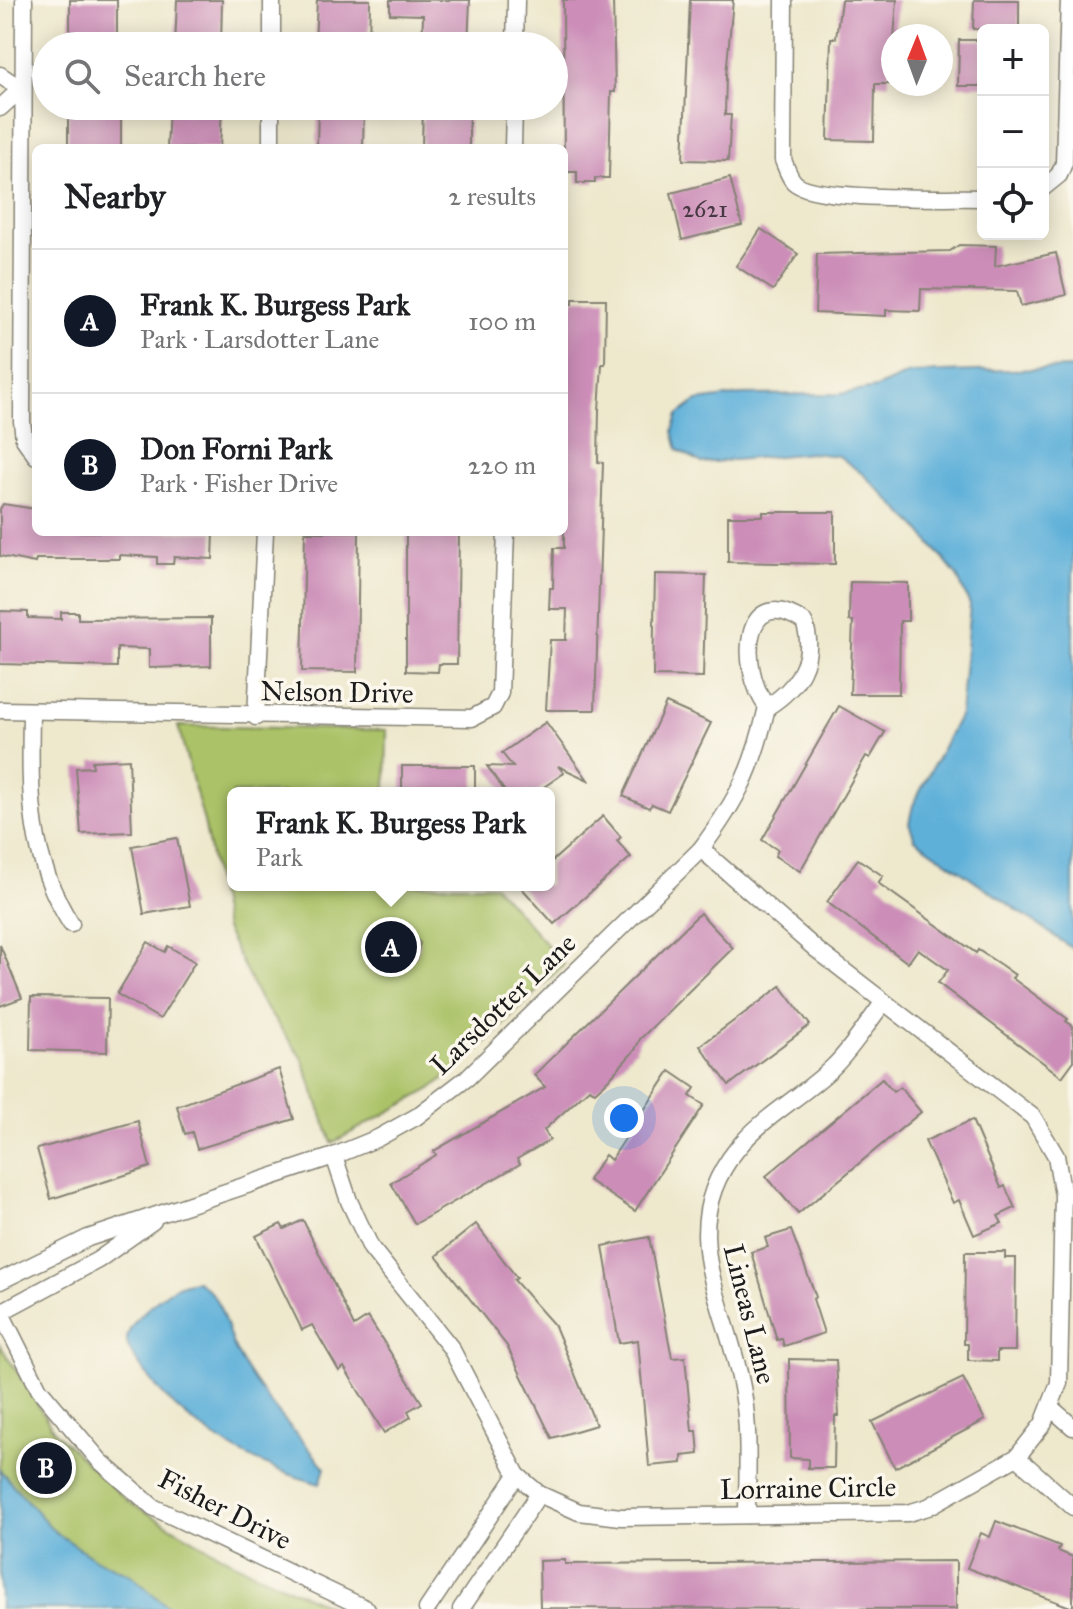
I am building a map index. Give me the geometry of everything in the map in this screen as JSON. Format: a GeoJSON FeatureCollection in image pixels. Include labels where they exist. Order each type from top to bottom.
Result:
{"type":"FeatureCollection","features":[{"type":"Feature","properties":{"kind":"street"},"geometry":{"type":"LineString","coordinates":[[24,0],[21,89],[22,421],[24,439],[32,450]]}},
{"type":"Feature","properties":{"kind":"street"},"geometry":{"type":"LineString","coordinates":[[272,0],[272,32]]}},
{"type":"Feature","properties":{"kind":"street"},"geometry":{"type":"LineString","coordinates":[[515,32],[516,0]]}},
{"type":"Feature","properties":{"kind":"street"},"geometry":{"type":"LineString","coordinates":[[784,0],[783,160],[794,183],[811,192],[838,195],[977,198]]}},
{"type":"Feature","properties":{"kind":"street"},"geometry":{"type":"LineString","coordinates":[[1049,183],[1059,175],[1064,163],[1069,0]]}},
{"type":"Feature","properties":{"kind":"street"},"geometry":{"type":"LineString","coordinates":[[0,75],[21,89]]}},
{"type":"Feature","properties":{"kind":"street"},"geometry":{"type":"LineString","coordinates":[[0,108],[21,89]]}},
{"type":"Feature","properties":{"kind":"street"},"geometry":{"type":"LineString","coordinates":[[271,120],[271,144]]}},
{"type":"Feature","properties":{"kind":"street"},"geometry":{"type":"LineString","coordinates":[[513,144],[514,120]]}},
{"type":"Feature","properties":{"kind":"street"},"geometry":{"type":"LineString","coordinates":[[256,717],[265,536]]}},
{"type":"Feature","properties":{"kind":"street","name":"Nelson Drive"},"geometry":{"type":"LineString","coordinates":[[0,710],[456,720],[484,713],[500,693],[503,675],[506,536]]}},
{"type":"Feature","properties":{"kind":"street"},"geometry":{"type":"LineString","coordinates":[[779,611],[804,622],[809,656],[803,671],[782,699],[767,707],[755,691],[747,655],[755,624],[764,615],[779,611]]}},
{"type":"Feature","properties":{"kind":"street","name":"Larsdotter Lane"},"geometry":{"type":"LineString","coordinates":[[0,1281],[88,1238],[334,1156],[378,1138],[416,1117],[467,1078],[701,849],[747,779],[767,707]]}},
{"type":"Feature","properties":{"kind":"street"},"geometry":{"type":"LineString","coordinates":[[31,711],[31,806],[42,867],[55,899],[71,924]]}},
{"type":"Feature","properties":{"kind":"street","name":"Lorraine Circle"},"geometry":{"type":"LineString","coordinates":[[334,1156],[349,1201],[371,1248],[451,1348],[517,1475],[539,1494],[579,1512],[597,1516],[908,1513],[928,1507],[1017,1457],[1032,1441],[1059,1383],[1068,1246],[1063,1195],[1064,1158],[1033,1117],[1015,1100],[883,1003],[701,849]]}},
{"type":"Feature","properties":{"kind":"street","name":"Lineas Lane"},"geometry":{"type":"LineString","coordinates":[[747,1515],[747,1414],[711,1281],[705,1241],[710,1198],[722,1171],[754,1129],[834,1066],[883,1003]]}},
{"type":"Feature","properties":{"kind":"street","name":"Larsdotter Lane"},"geometry":{"type":"LineString","coordinates":[[0,1311],[98,1260],[166,1211]]}},
{"type":"Feature","properties":{"kind":"street","name":"Fisher Drive"},"geometry":{"type":"LineString","coordinates":[[0,1311],[39,1389],[100,1461],[153,1507],[367,1609]]}},
{"type":"Feature","properties":{"kind":"street"},"geometry":{"type":"LineString","coordinates":[[1050,1407],[1073,1427]]}},
{"type":"Feature","properties":{"kind":"street"},"geometry":{"type":"LineString","coordinates":[[1017,1457],[1073,1507]]}},
{"type":"Feature","properties":{"kind":"street"},"geometry":{"type":"LineString","coordinates":[[427,1609],[517,1475]]}},
{"type":"Feature","properties":{"kind":"street"},"geometry":{"type":"LineString","coordinates":[[461,1609],[539,1494]]}},
{"type":"Feature","properties":{"kind":"green space"},"geometry":{"type":"Polygon","coordinates":[[[178,726],[387,730],[386,787],[227,787],[227,891],[499,891],[564,964],[474,1054],[431,1089],[332,1143],[302,1058],[260,1000],[225,929],[205,826],[178,726]]]}},
{"type":"Feature","properties":{"kind":"green space"},"geometry":{"type":"Polygon","coordinates":[[[0,1345],[56,1434],[128,1502],[240,1566],[335,1609],[0,1609],[0,1345]]]}},
{"type":"Feature","properties":{"kind":"water"},"geometry":{"type":"Polygon","coordinates":[[[1073,368],[1073,949],[915,839],[909,823],[913,805],[960,714],[970,605],[957,576],[918,528],[865,476],[839,456],[811,453],[702,463],[678,450],[673,431],[678,415],[697,401],[741,395],[840,394],[876,388],[910,373],[1073,368]]]}},
{"type":"Feature","properties":{"kind":"water"},"geometry":{"type":"Polygon","coordinates":[[[197,1281],[218,1303],[235,1349],[254,1381],[325,1468],[320,1484],[269,1466],[220,1441],[158,1389],[131,1352],[127,1338],[139,1317],[169,1291],[197,1281]]]}},
{"type":"Feature","properties":{"kind":"water"},"geometry":{"type":"Polygon","coordinates":[[[0,1470],[54,1531],[97,1560],[131,1575],[170,1609],[0,1609],[0,1470]]]}},
{"type":"Feature","properties":{"kind":"building"},"geometry":{"type":"Polygon","coordinates":[[[70,0],[117,0],[117,32],[70,32],[70,0]]]}},
{"type":"Feature","properties":{"kind":"building"},"geometry":{"type":"Polygon","coordinates":[[[177,0],[222,0],[221,32],[176,32],[177,0]]]}},
{"type":"Feature","properties":{"kind":"building"},"geometry":{"type":"Polygon","coordinates":[[[317,0],[370,0],[369,32],[316,32],[317,0]]]}},
{"type":"Feature","properties":{"kind":"building"},"geometry":{"type":"Polygon","coordinates":[[[390,0],[470,0],[469,32],[422,32],[423,15],[390,14],[390,0]]]}},
{"type":"Feature","properties":{"kind":"building"},"geometry":{"type":"Polygon","coordinates":[[[563,0],[613,0],[615,92],[611,92],[609,178],[595,178],[595,183],[577,183],[577,172],[568,172],[564,120],[568,120],[568,32],[563,32],[563,0]]]}},
{"type":"Feature","properties":{"kind":"building"},"geometry":{"type":"Polygon","coordinates":[[[690,0],[733,0],[726,75],[725,115],[731,115],[728,161],[683,160],[690,0]]]}},
{"type":"Feature","properties":{"kind":"building"},"geometry":{"type":"Polygon","coordinates":[[[841,0],[897,0],[895,24],[881,24],[881,84],[875,84],[874,141],[828,140],[831,38],[836,38],[841,0]]]}},
{"type":"Feature","properties":{"kind":"building"},"geometry":{"type":"Polygon","coordinates":[[[974,0],[1019,0],[1019,24],[977,24],[977,29],[973,29],[974,0]]]}},
{"type":"Feature","properties":{"kind":"building"},"geometry":{"type":"Polygon","coordinates":[[[959,40],[977,40],[977,86],[958,86],[959,40]]]}},
{"type":"Feature","properties":{"kind":"building"},"geometry":{"type":"Polygon","coordinates":[[[68,120],[121,120],[121,144],[68,144],[68,120]]]}},
{"type":"Feature","properties":{"kind":"building"},"geometry":{"type":"Polygon","coordinates":[[[168,120],[221,120],[220,144],[167,144],[168,120]]]}},
{"type":"Feature","properties":{"kind":"building"},"geometry":{"type":"Polygon","coordinates":[[[318,120],[364,120],[363,144],[317,144],[318,120]]]}},
{"type":"Feature","properties":{"kind":"building"},"geometry":{"type":"Polygon","coordinates":[[[423,120],[469,120],[469,144],[422,144],[423,120]]]}},
{"type":"Feature","properties":{"kind":"building"},"geometry":{"type":"Polygon","coordinates":[[[730,178],[742,225],[682,240],[671,193],[730,178]]]}},
{"type":"Feature","properties":{"kind":"building"},"geometry":{"type":"Polygon","coordinates":[[[761,229],[798,254],[773,290],[736,266],[761,229]]]}},
{"type":"Feature","properties":{"kind":"building"},"geometry":{"type":"Polygon","coordinates":[[[959,245],[996,246],[995,266],[1056,253],[1066,295],[1021,306],[1017,291],[921,289],[920,311],[886,310],[886,316],[815,313],[817,254],[950,251],[959,245]]]}},
{"type":"Feature","properties":{"kind":"building"},"geometry":{"type":"Polygon","coordinates":[[[573,299],[606,299],[605,364],[602,364],[599,410],[598,462],[603,463],[595,710],[546,710],[550,640],[566,640],[567,609],[549,609],[554,548],[564,548],[564,536],[568,536],[568,304],[573,304],[573,299]]]}},
{"type":"Feature","properties":{"kind":"building"},"geometry":{"type":"Polygon","coordinates":[[[3,504],[32,508],[32,536],[214,536],[213,559],[174,557],[173,564],[157,564],[157,557],[119,555],[119,559],[36,559],[35,563],[0,556],[0,509],[3,504]]]}},
{"type":"Feature","properties":{"kind":"building"},"geometry":{"type":"Polygon","coordinates":[[[763,512],[835,512],[835,564],[728,562],[728,516],[763,516],[763,512]]]}},
{"type":"Feature","properties":{"kind":"building"},"geometry":{"type":"Polygon","coordinates":[[[305,536],[359,536],[357,672],[302,671],[305,536]]]}},
{"type":"Feature","properties":{"kind":"building"},"geometry":{"type":"Polygon","coordinates":[[[406,536],[459,536],[457,664],[439,664],[438,672],[406,671],[406,536]]]}},
{"type":"Feature","properties":{"kind":"building"},"geometry":{"type":"Polygon","coordinates":[[[655,574],[706,575],[703,677],[653,676],[655,574]]]}},
{"type":"Feature","properties":{"kind":"building"},"geometry":{"type":"Polygon","coordinates":[[[850,582],[908,583],[908,621],[900,621],[899,694],[850,694],[853,621],[849,621],[850,582]]]}},
{"type":"Feature","properties":{"kind":"building"},"geometry":{"type":"Polygon","coordinates":[[[0,611],[28,612],[28,618],[61,619],[61,612],[78,612],[78,619],[211,618],[211,666],[149,668],[149,649],[117,648],[117,667],[0,664],[0,611]]]}},
{"type":"Feature","properties":{"kind":"building"},"geometry":{"type":"Polygon","coordinates":[[[666,703],[711,723],[668,811],[652,804],[649,808],[623,796],[666,703]]]}},
{"type":"Feature","properties":{"kind":"building"},"geometry":{"type":"Polygon","coordinates":[[[839,706],[885,732],[870,758],[866,756],[800,871],[775,856],[778,850],[762,840],[839,706]]]}},
{"type":"Feature","properties":{"kind":"building"},"geometry":{"type":"Polygon","coordinates":[[[546,722],[588,780],[558,766],[564,773],[544,787],[502,787],[487,766],[513,767],[502,753],[546,722]]]}},
{"type":"Feature","properties":{"kind":"building"},"geometry":{"type":"Polygon","coordinates":[[[129,759],[132,832],[81,834],[76,768],[93,767],[92,761],[129,759]]]}},
{"type":"Feature","properties":{"kind":"building"},"geometry":{"type":"Polygon","coordinates":[[[402,766],[475,766],[475,787],[402,787],[402,766]]]}},
{"type":"Feature","properties":{"kind":"building"},"geometry":{"type":"Polygon","coordinates":[[[603,816],[621,837],[617,841],[631,857],[554,924],[524,891],[555,891],[555,859],[603,816]]]}},
{"type":"Feature","properties":{"kind":"building"},"geometry":{"type":"Polygon","coordinates":[[[177,838],[190,906],[144,914],[132,846],[177,838]]]}},
{"type":"Feature","properties":{"kind":"building"},"geometry":{"type":"Polygon","coordinates":[[[858,859],[883,876],[878,883],[976,953],[978,950],[1015,975],[1012,978],[1068,1019],[1066,1021],[1073,1026],[1073,1062],[1062,1077],[938,983],[948,970],[918,949],[908,963],[827,902],[858,859]]]}},
{"type":"Feature","properties":{"kind":"building"},"geometry":{"type":"Polygon","coordinates":[[[700,913],[733,948],[640,1039],[635,1050],[607,1081],[595,1092],[589,1089],[544,1130],[550,1140],[517,1159],[520,1164],[415,1224],[391,1183],[436,1155],[434,1151],[545,1087],[534,1075],[700,913]]]}},
{"type":"Feature","properties":{"kind":"building"},"geometry":{"type":"Polygon","coordinates":[[[410,933],[420,943],[416,956],[403,959],[395,950],[398,936],[410,933]]]}},
{"type":"Feature","properties":{"kind":"building"},"geometry":{"type":"Polygon","coordinates":[[[148,942],[165,952],[168,946],[195,962],[160,1019],[117,994],[148,942]]]}},
{"type":"Feature","properties":{"kind":"building"},"geometry":{"type":"Polygon","coordinates":[[[0,945],[22,998],[0,1006],[0,945]]]}},
{"type":"Feature","properties":{"kind":"building"},"geometry":{"type":"Polygon","coordinates":[[[781,986],[810,1025],[729,1085],[700,1046],[781,986]]]}},
{"type":"Feature","properties":{"kind":"building"},"geometry":{"type":"Polygon","coordinates":[[[31,997],[108,998],[107,1052],[30,1050],[31,997]]]}},
{"type":"Feature","properties":{"kind":"building"},"geometry":{"type":"Polygon","coordinates":[[[279,1069],[294,1119],[197,1149],[192,1132],[185,1134],[177,1106],[279,1069]]]}},
{"type":"Feature","properties":{"kind":"building"},"geometry":{"type":"Polygon","coordinates":[[[670,1071],[695,1088],[690,1096],[704,1105],[635,1211],[588,1180],[605,1155],[611,1160],[670,1071]]]}},
{"type":"Feature","properties":{"kind":"building"},"geometry":{"type":"Polygon","coordinates":[[[882,1079],[893,1092],[900,1087],[921,1112],[798,1214],[766,1176],[882,1079]]]}},
{"type":"Feature","properties":{"kind":"building"},"geometry":{"type":"Polygon","coordinates":[[[972,1120],[1001,1188],[1005,1186],[1015,1208],[998,1216],[1002,1223],[974,1235],[959,1200],[953,1203],[925,1141],[972,1120]]]}},
{"type":"Feature","properties":{"kind":"building"},"geometry":{"type":"Polygon","coordinates":[[[138,1121],[150,1167],[51,1199],[37,1149],[138,1121]]]}},
{"type":"Feature","properties":{"kind":"building"},"geometry":{"type":"Polygon","coordinates":[[[303,1220],[354,1326],[368,1317],[422,1403],[408,1411],[411,1417],[384,1433],[344,1367],[339,1371],[312,1325],[302,1330],[256,1236],[281,1224],[284,1229],[303,1220]]]}},
{"type":"Feature","properties":{"kind":"building"},"geometry":{"type":"Polygon","coordinates":[[[476,1224],[517,1278],[514,1280],[555,1326],[596,1425],[552,1438],[507,1346],[436,1256],[476,1224]]]}},
{"type":"Feature","properties":{"kind":"building"},"geometry":{"type":"Polygon","coordinates":[[[791,1230],[816,1297],[813,1299],[824,1333],[784,1346],[782,1339],[777,1340],[751,1252],[768,1247],[765,1238],[791,1230]]]}},
{"type":"Feature","properties":{"kind":"building"},"geometry":{"type":"Polygon","coordinates":[[[649,1237],[672,1358],[685,1357],[692,1431],[697,1431],[699,1454],[682,1456],[682,1463],[649,1466],[638,1340],[619,1343],[603,1246],[649,1237]]]}},
{"type":"Feature","properties":{"kind":"building"},"geometry":{"type":"Polygon","coordinates":[[[965,1252],[1005,1252],[1005,1258],[1016,1258],[1015,1351],[997,1351],[997,1361],[968,1360],[968,1344],[964,1344],[965,1252]]]}},
{"type":"Feature","properties":{"kind":"building"},"geometry":{"type":"Polygon","coordinates":[[[789,1359],[836,1360],[839,1416],[835,1416],[834,1468],[808,1468],[808,1459],[790,1458],[789,1359]]]}},
{"type":"Feature","properties":{"kind":"building"},"geometry":{"type":"Polygon","coordinates":[[[963,1378],[985,1420],[895,1468],[872,1422],[963,1378]]]}},
{"type":"Feature","properties":{"kind":"building"},"geometry":{"type":"Polygon","coordinates":[[[996,1521],[1060,1546],[1058,1551],[1073,1557],[1073,1608],[967,1568],[981,1533],[990,1537],[996,1521]]]}},
{"type":"Feature","properties":{"kind":"building"},"geometry":{"type":"Polygon","coordinates":[[[565,1560],[565,1564],[956,1561],[956,1609],[540,1608],[539,1561],[565,1560]]]}},
{"type":"Feature","properties":{"kind":"place","name":"Frank K. Burgess Park"},"geometry":{"type":"Point","coordinates":[391,947]}},
{"type":"Feature","properties":{"kind":"place","name":"Don Forni Park"},"geometry":{"type":"Point","coordinates":[46,1468]}}]}
